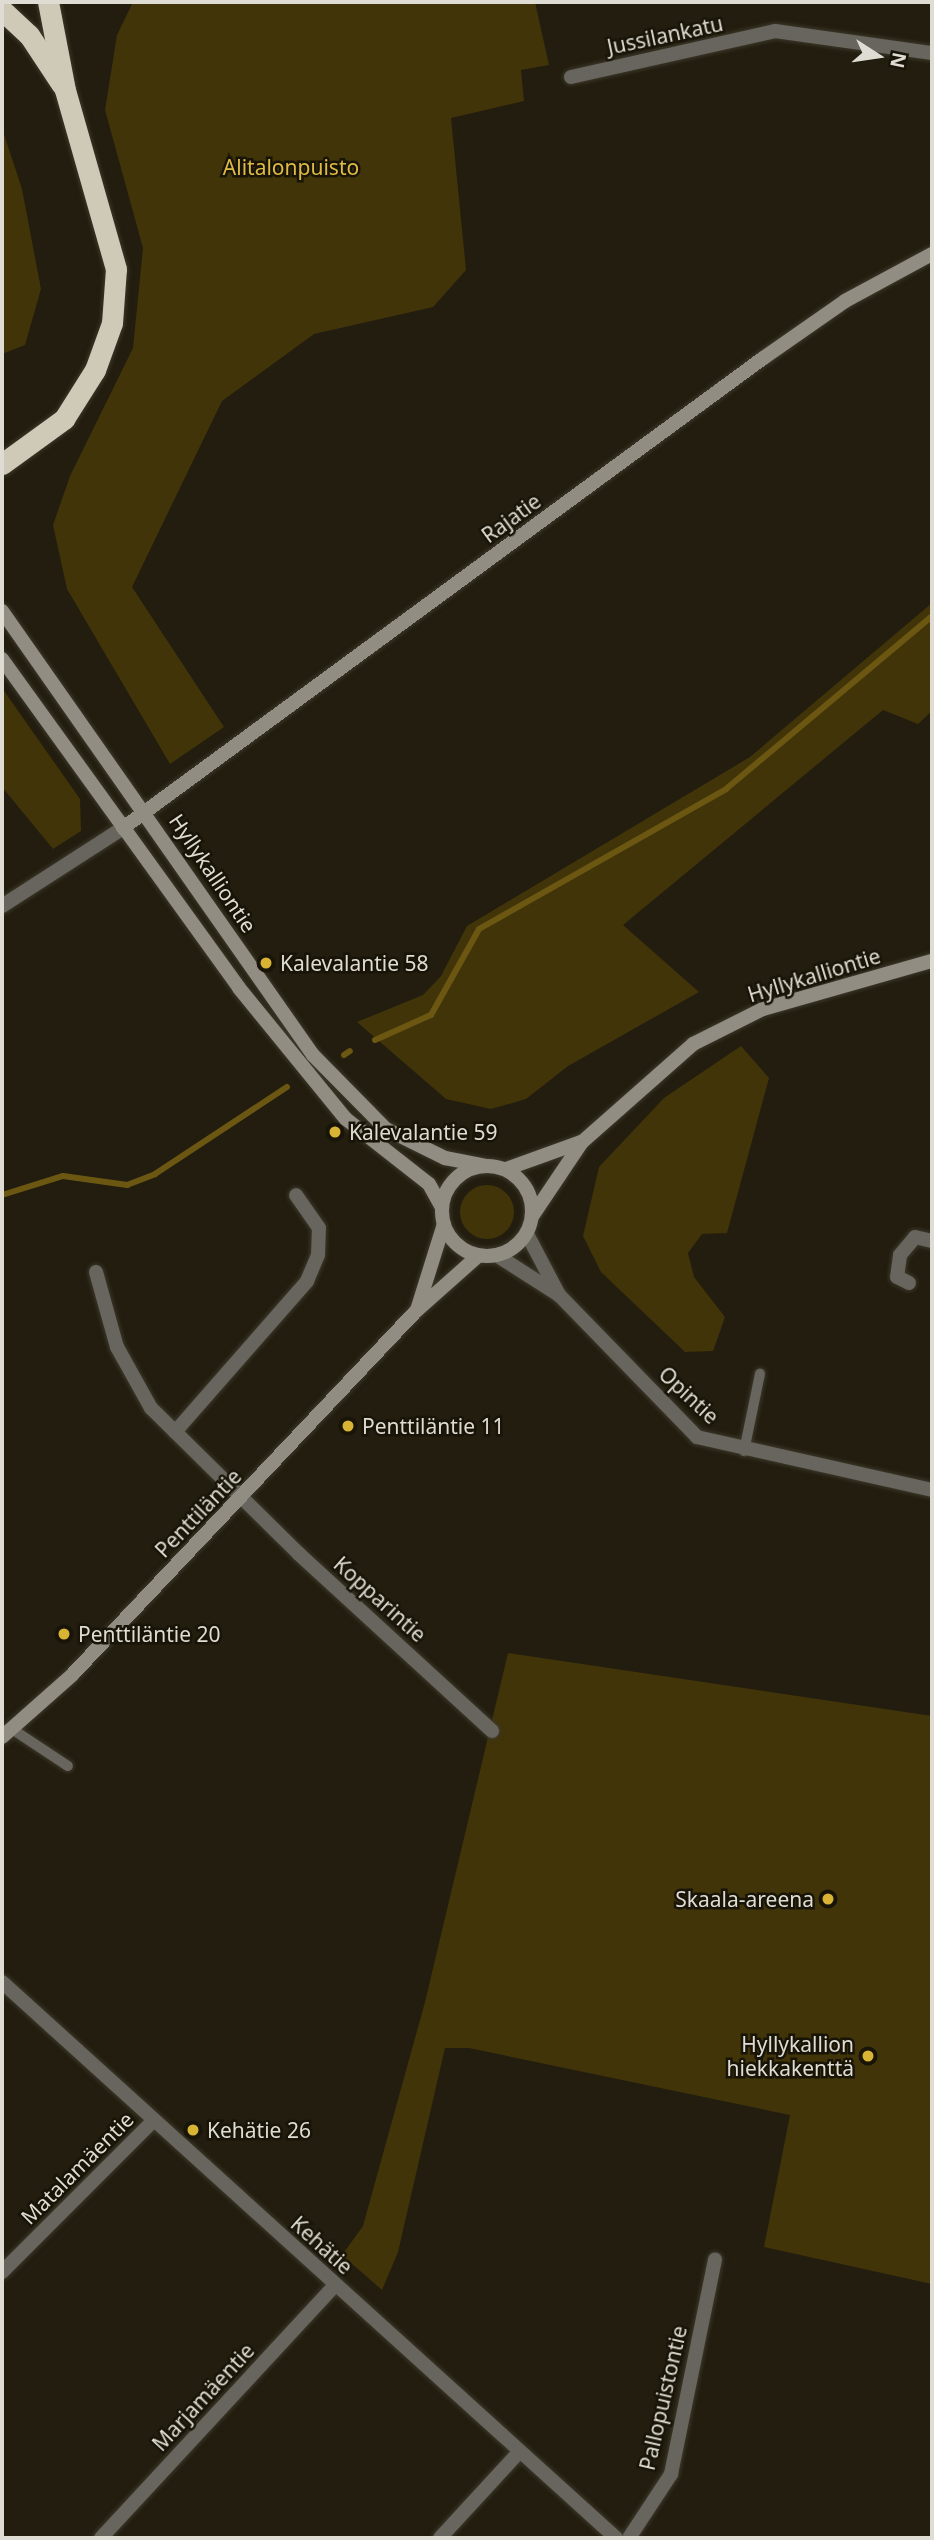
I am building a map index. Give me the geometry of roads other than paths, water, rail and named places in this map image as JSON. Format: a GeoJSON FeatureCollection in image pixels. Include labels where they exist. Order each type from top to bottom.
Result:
{"type":"FeatureCollection","features":[{"type":"Feature","properties":{"kind":"highway"},"geometry":{"type":"LineString","coordinates":[[2,464],[64,419],[95,370],[112,323],[116,269],[105,217],[65,90],[48,2]]}},
{"type":"Feature","properties":{"kind":"highway"},"geometry":{"type":"LineString","coordinates":[[2,10],[29,35],[65,90]]}},
{"type":"Feature","properties":{"kind":"main road","name":"Rajatie"},"geometry":{"type":"LineString","coordinates":[[123,828],[762,359],[845,302],[932,254]]}},
{"type":"Feature","properties":{"kind":"main road","name":"Hyllykalliontie"},"geometry":{"type":"LineString","coordinates":[[2,611],[146,811],[313,1055],[352,1098],[386,1129],[430,1152],[487,1166]]}},
{"type":"Feature","properties":{"kind":"main road"},"geometry":{"type":"LineString","coordinates":[[2,659],[239,988],[346,1119],[429,1184],[442,1207],[444,1224],[451,1239],[478,1256],[498,1256],[527,1234],[533,1216],[531,1197],[506,1170],[487,1166],[457,1178],[442,1207]]}},
{"type":"Feature","properties":{"kind":"main road","name":"Hyllykalliontie"},"geometry":{"type":"LineString","coordinates":[[533,1216],[582,1142],[693,1044],[763,1009],[932,961]]}},
{"type":"Feature","properties":{"kind":"main road","name":"Hyllykalliontie"},"geometry":{"type":"LineString","coordinates":[[506,1170],[582,1142]]}},
{"type":"Feature","properties":{"kind":"main road","name":"Penttiläntie"},"geometry":{"type":"LineString","coordinates":[[416,1311],[444,1224]]}},
{"type":"Feature","properties":{"kind":"main road","name":"Penttiläntie"},"geometry":{"type":"LineString","coordinates":[[7,1733],[241,1498],[416,1311],[478,1256]]}},
{"type":"Feature","properties":{"kind":"street","name":"Jussilankatu"},"geometry":{"type":"LineString","coordinates":[[571,77],[775,31],[932,53]]}},
{"type":"Feature","properties":{"kind":"street"},"geometry":{"type":"LineString","coordinates":[[2,906],[123,828]]}},
{"type":"Feature","properties":{"kind":"street"},"geometry":{"type":"LineString","coordinates":[[175,1432],[307,1281],[318,1255],[318,1228],[296,1195]]}},
{"type":"Feature","properties":{"kind":"street","name":"Opintie"},"geometry":{"type":"LineString","coordinates":[[527,1234],[559,1295],[697,1437],[744,1451],[932,1490]]}},
{"type":"Feature","properties":{"kind":"street"},"geometry":{"type":"LineString","coordinates":[[909,1283],[897,1277],[900,1255],[915,1237],[932,1241]]}},
{"type":"Feature","properties":{"kind":"street"},"geometry":{"type":"LineString","coordinates":[[498,1256],[559,1295]]}},
{"type":"Feature","properties":{"kind":"street","name":"Kopparintie"},"geometry":{"type":"LineString","coordinates":[[96,1272],[130,1376],[175,1432],[241,1498],[492,1731]]}},
{"type":"Feature","properties":{"kind":"street","name":"Kehätie"},"geometry":{"type":"LineString","coordinates":[[2,1982],[152,2122],[616,2538]]}},
{"type":"Feature","properties":{"kind":"street","name":"Matalamäentie"},"geometry":{"type":"LineString","coordinates":[[2,2272],[152,2122]]}},
{"type":"Feature","properties":{"kind":"street","name":"Pallopuistontie"},"geometry":{"type":"LineString","coordinates":[[629,2538],[671,2474],[715,2259]]}},
{"type":"Feature","properties":{"kind":"street","name":"Marjamäentie"},"geometry":{"type":"LineString","coordinates":[[101,2538],[335,2285]]}},
{"type":"Feature","properties":{"kind":"street"},"geometry":{"type":"LineString","coordinates":[[440,2538],[520,2451]]}},
{"type":"Feature","properties":{"kind":"lane"},"geometry":{"type":"LineString","coordinates":[[744,1451],[760,1374]]}},
{"type":"Feature","properties":{"kind":"lane"},"geometry":{"type":"LineString","coordinates":[[7,1733],[68,1766]]}},
{"type":"Feature","properties":{"kind":"waterway"},"geometry":{"type":"LineString","coordinates":[[375,1040],[431,1015],[479,929],[726,789],[932,616]]}},
{"type":"Feature","properties":{"kind":"waterway"},"geometry":{"type":"LineString","coordinates":[[344,1055],[350,1051]]}},
{"type":"Feature","properties":{"kind":"waterway"},"geometry":{"type":"LineString","coordinates":[[2,1195],[63,1176],[127,1185],[155,1174],[287,1087]]}},
{"type":"Feature","properties":{"kind":"place","name":"Kalevalantie 58"},"geometry":{"type":"Point","coordinates":[266,963]}},
{"type":"Feature","properties":{"kind":"place","name":"Kalevalantie 59"},"geometry":{"type":"Point","coordinates":[335,1132]}},
{"type":"Feature","properties":{"kind":"place","name":"Penttiläntie 11"},"geometry":{"type":"Point","coordinates":[348,1426]}},
{"type":"Feature","properties":{"kind":"place","name":"Penttiläntie 20"},"geometry":{"type":"Point","coordinates":[64,1634]}},
{"type":"Feature","properties":{"kind":"place","name":"Skaala-areena"},"geometry":{"type":"Point","coordinates":[828,1899]}},
{"type":"Feature","properties":{"kind":"place","name":"Hyllykallion hiekkakenttä"},"geometry":{"type":"Point","coordinates":[868,2056]}},
{"type":"Feature","properties":{"kind":"place","name":"Kehätie 26"},"geometry":{"type":"Point","coordinates":[193,2130]}},
{"type":"Feature","properties":{"kind":"park label","name":"Alitalonpuisto"},"geometry":{"type":"Point","coordinates":[291,167]}}]}
